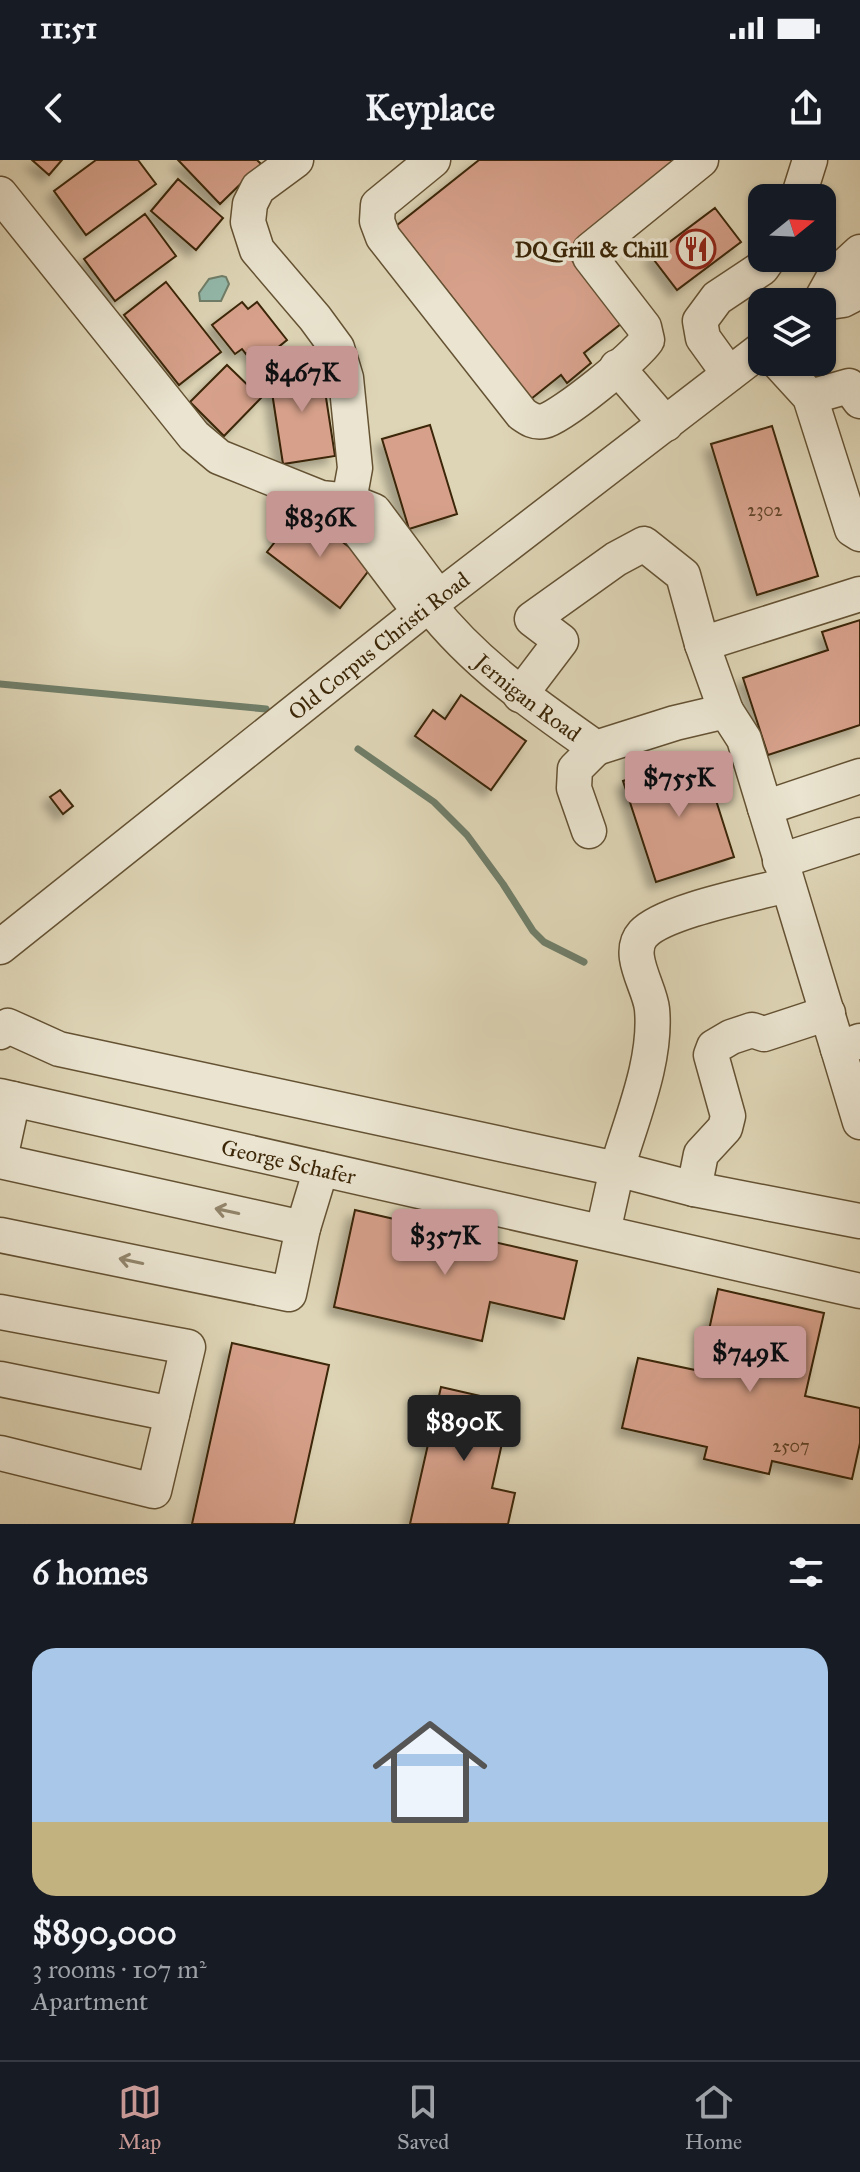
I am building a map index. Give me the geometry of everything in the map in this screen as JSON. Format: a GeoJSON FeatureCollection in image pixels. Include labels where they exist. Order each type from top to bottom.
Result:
{"type":"FeatureCollection","features":[{"type":"Feature","properties":{"kind":"street"},"geometry":{"type":"LineString","coordinates":[[0,194],[194,436],[219,457],[321,498],[349,501],[355,468],[346,378],[337,348],[257,250],[248,222],[250,204],[258,188],[296,160]]}},
{"type":"Feature","properties":{"kind":"street"},"geometry":{"type":"LineString","coordinates":[[433,160],[378,205],[377,221],[383,237],[522,414],[538,422],[560,414],[644,345],[646,333],[590,257],[590,250],[701,160]]}},
{"type":"Feature","properties":{"kind":"street"},"geometry":{"type":"LineString","coordinates":[[802,184],[810,160]]}},
{"type":"Feature","properties":{"kind":"street"},"geometry":{"type":"LineString","coordinates":[[828,288],[835,275],[860,252]]}},
{"type":"Feature","properties":{"kind":"street"},"geometry":{"type":"LineString","coordinates":[[729,374],[703,338],[700,321],[717,298],[756,272]]}},
{"type":"Feature","properties":{"kind":"street"},"geometry":{"type":"LineString","coordinates":[[836,301],[860,291]]}},
{"type":"Feature","properties":{"kind":"street","name":"Old Corpus Christi Road"},"geometry":{"type":"LineString","coordinates":[[0,947],[429,605],[748,360]]}},
{"type":"Feature","properties":{"kind":"street"},"geometry":{"type":"LineString","coordinates":[[617,367],[666,424]]}},
{"type":"Feature","properties":{"kind":"street"},"geometry":{"type":"LineString","coordinates":[[791,376],[810,397],[852,529],[860,534]]}},
{"type":"Feature","properties":{"kind":"street"},"geometry":{"type":"LineString","coordinates":[[810,397],[849,386],[860,401]]}},
{"type":"Feature","properties":{"kind":"street","name":"Jernigan Road"},"geometry":{"type":"LineString","coordinates":[[349,501],[374,511],[429,605],[445,625],[520,695],[596,748],[675,723],[726,711]]}},
{"type":"Feature","properties":{"kind":"street"},"geometry":{"type":"LineString","coordinates":[[520,695],[561,641],[532,619],[616,559],[644,544],[683,575],[702,644],[726,711],[744,739],[828,1013],[849,1045],[860,1122]]}},
{"type":"Feature","properties":{"kind":"street"},"geometry":{"type":"LineString","coordinates":[[702,644],[860,594]]}},
{"type":"Feature","properties":{"kind":"street"},"geometry":{"type":"LineString","coordinates":[[589,831],[574,788],[575,769],[596,748]]}},
{"type":"Feature","properties":{"kind":"street"},"geometry":{"type":"LineString","coordinates":[[765,808],[860,776]]}},
{"type":"Feature","properties":{"kind":"street"},"geometry":{"type":"LineString","coordinates":[[603,1232],[617,1169],[653,1046],[652,1006],[636,954],[641,935],[660,920],[784,873],[860,835]]}},
{"type":"Feature","properties":{"kind":"street"},"geometry":{"type":"LineString","coordinates":[[694,1189],[701,1154],[725,1128],[728,1116],[711,1055],[714,1047],[752,1030],[764,1034],[828,1013]]}},
{"type":"Feature","properties":{"kind":"street"},"geometry":{"type":"LineString","coordinates":[[4,1029],[59,1049],[617,1169],[694,1189],[860,1221]]}},
{"type":"Feature","properties":{"kind":"street"},"geometry":{"type":"LineString","coordinates":[[6,1098],[0,1160],[303,1228]]}},
{"type":"Feature","properties":{"kind":"street","name":"George Schafer"},"geometry":{"type":"LineString","coordinates":[[6,1098],[860,1291]]}},
{"type":"Feature","properties":{"kind":"street"},"geometry":{"type":"LineString","coordinates":[[0,1235],[289,1294],[303,1228],[321,1169]]}},
{"type":"Feature","properties":{"kind":"street"},"geometry":{"type":"LineString","coordinates":[[0,1312],[188,1347],[154,1491],[0,1453]]}},
{"type":"Feature","properties":{"kind":"street"},"geometry":{"type":"LineString","coordinates":[[0,1379],[172,1414]]}},
{"type":"Feature","properties":{"kind":"shaded area"},"geometry":{"type":"Polygon","coordinates":[[[222,276],[229,284],[221,301],[200,301],[199,293],[209,279],[222,276]]]}},
{"type":"Feature","properties":{"kind":"building"},"geometry":{"type":"Polygon","coordinates":[[[32,160],[62,160],[49,175],[32,160]]]}},
{"type":"Feature","properties":{"kind":"building"},"geometry":{"type":"Polygon","coordinates":[[[96,160],[138,160],[156,184],[86,235],[54,191],[96,160]]]}},
{"type":"Feature","properties":{"kind":"building"},"geometry":{"type":"Polygon","coordinates":[[[178,160],[257,160],[261,164],[220,204],[178,160]]]}},
{"type":"Feature","properties":{"kind":"building"},"geometry":{"type":"Polygon","coordinates":[[[479,160],[685,160],[567,254],[622,323],[584,353],[591,363],[567,383],[561,375],[531,399],[472,343],[482,335],[396,226],[479,160]]]}},
{"type":"Feature","properties":{"kind":"building"},"geometry":{"type":"Polygon","coordinates":[[[178,179],[223,218],[196,250],[151,211],[178,179]]]}},
{"type":"Feature","properties":{"kind":"building","name":"DQ Grill & Chill"},"geometry":{"type":"Polygon","coordinates":[[[715,208],[741,242],[677,290],[651,256],[715,208]]]}},
{"type":"Feature","properties":{"kind":"building"},"geometry":{"type":"Polygon","coordinates":[[[145,214],[176,256],[115,301],[84,259],[145,214]]]}},
{"type":"Feature","properties":{"kind":"building"},"geometry":{"type":"Polygon","coordinates":[[[166,282],[221,352],[179,385],[124,315],[166,282]]]}},
{"type":"Feature","properties":{"kind":"building"},"geometry":{"type":"Polygon","coordinates":[[[242,302],[248,309],[257,302],[287,340],[261,361],[252,349],[246,354],[242,349],[235,354],[212,325],[242,302]]]}},
{"type":"Feature","properties":{"kind":"building"},"geometry":{"type":"Polygon","coordinates":[[[227,365],[261,398],[224,436],[190,402],[227,365]]]}},
{"type":"Feature","properties":{"kind":"building"},"geometry":{"type":"Polygon","coordinates":[[[321,365],[335,456],[283,464],[269,373],[321,365]]]}},
{"type":"Feature","properties":{"kind":"building"},"geometry":{"type":"Polygon","coordinates":[[[430,425],[457,514],[409,529],[382,439],[430,425]]]}},
{"type":"Feature","properties":{"kind":"building"},"geometry":{"type":"Polygon","coordinates":[[[772,426],[818,576],[757,595],[711,444],[772,426]]]}},
{"type":"Feature","properties":{"kind":"building"},"geometry":{"type":"Polygon","coordinates":[[[300,510],[373,565],[340,608],[267,552],[300,510]]]}},
{"type":"Feature","properties":{"kind":"building"},"geometry":{"type":"Polygon","coordinates":[[[860,620],[860,725],[768,755],[743,678],[828,650],[822,632],[860,620]]]}},
{"type":"Feature","properties":{"kind":"building"},"geometry":{"type":"Polygon","coordinates":[[[461,695],[526,741],[491,790],[415,736],[433,710],[445,719],[461,695]]]}},
{"type":"Feature","properties":{"kind":"building"},"geometry":{"type":"Polygon","coordinates":[[[702,756],[734,857],[656,882],[623,781],[702,756]]]}},
{"type":"Feature","properties":{"kind":"building"},"geometry":{"type":"Polygon","coordinates":[[[60,790],[73,806],[63,814],[50,797],[60,790]]]}},
{"type":"Feature","properties":{"kind":"building"},"geometry":{"type":"Polygon","coordinates":[[[355,1210],[577,1261],[564,1319],[490,1302],[482,1341],[334,1307],[355,1210]]]}},
{"type":"Feature","properties":{"kind":"building"},"geometry":{"type":"Polygon","coordinates":[[[718,1289],[824,1313],[805,1396],[860,1408],[860,1443],[852,1479],[772,1461],[769,1474],[704,1459],[707,1447],[622,1428],[638,1358],[700,1371],[718,1289]]]}},
{"type":"Feature","properties":{"kind":"building"},"geometry":{"type":"Polygon","coordinates":[[[232,1343],[329,1365],[294,1524],[192,1524],[232,1343]]]}},
{"type":"Feature","properties":{"kind":"building"},"geometry":{"type":"Polygon","coordinates":[[[441,1387],[511,1403],[492,1488],[515,1493],[508,1524],[410,1524],[441,1387]]]}},
{"type":"Feature","properties":{"kind":"waterway"},"geometry":{"type":"LineString","coordinates":[[0,684],[266,709]]}},
{"type":"Feature","properties":{"kind":"waterway"},"geometry":{"type":"LineString","coordinates":[[358,749],[434,802],[467,835],[533,931],[544,942],[584,962]]}},
{"type":"Feature","properties":{"kind":"place","name":"DQ Grill & Chill"},"geometry":{"type":"Point","coordinates":[696,249]}}]}
